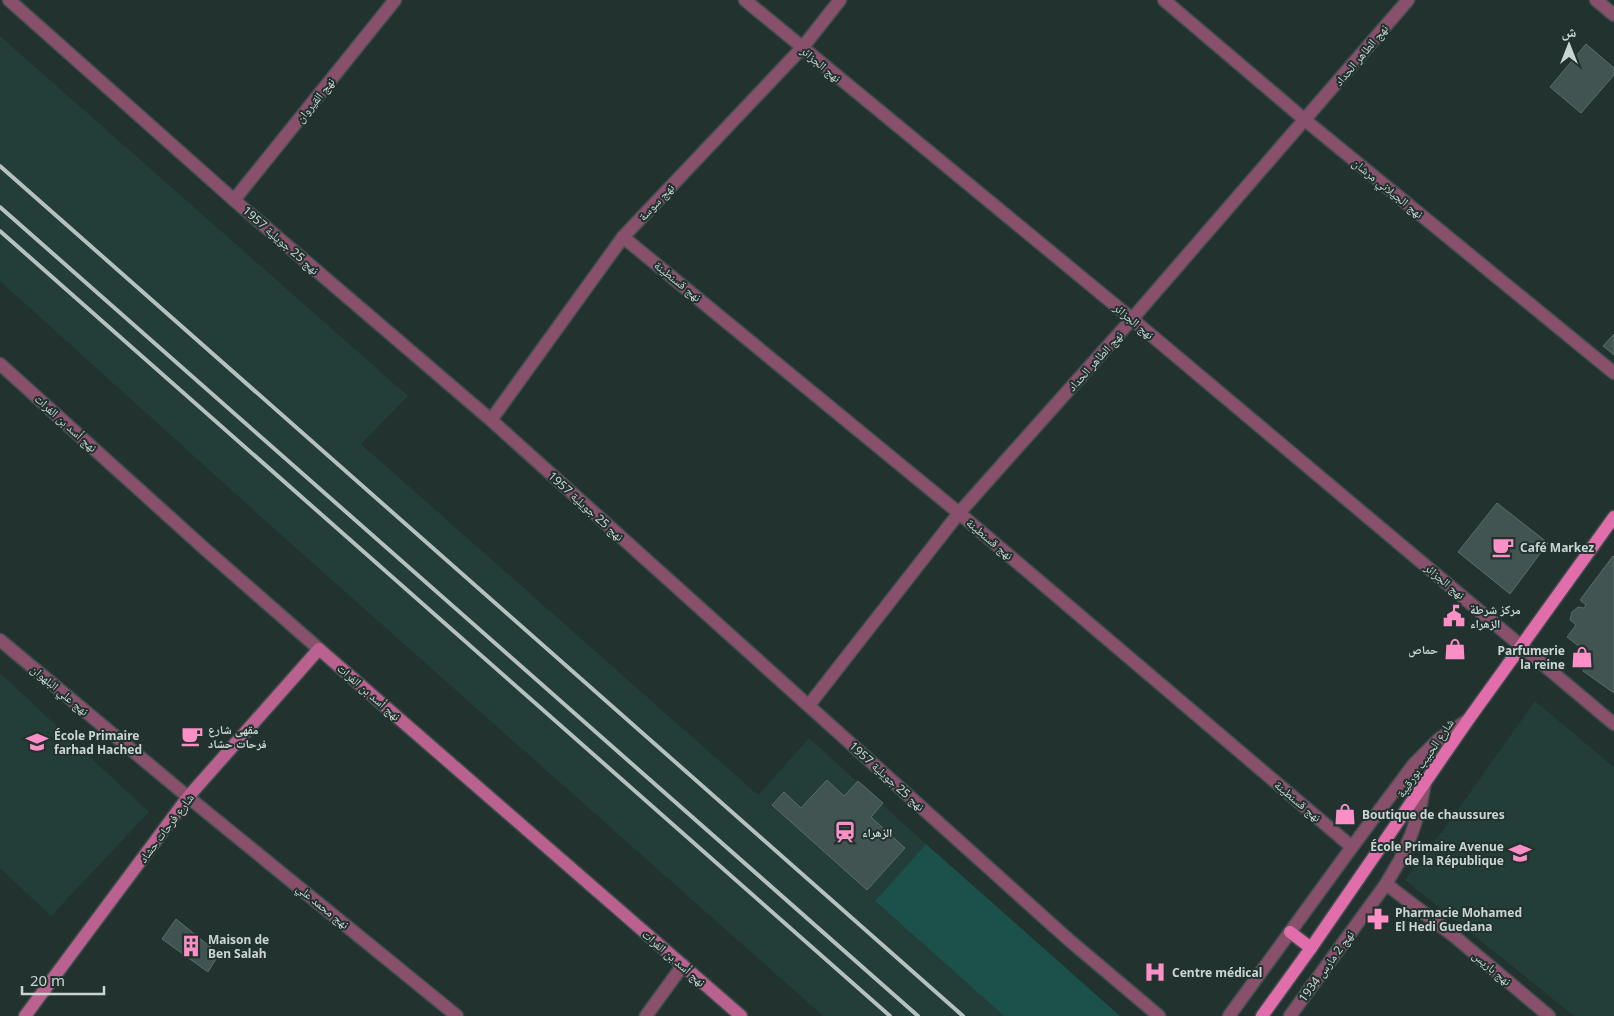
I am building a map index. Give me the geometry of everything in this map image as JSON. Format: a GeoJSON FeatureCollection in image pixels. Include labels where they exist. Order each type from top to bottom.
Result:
{"type":"FeatureCollection","features":[{"type":"Feature","properties":{"kind":"main road","name":"شارع الحبيب بورقيبة"},"geometry":{"type":"LineString","coordinates":[[1262,1016],[1312,948],[1468,720],[1614,517]]}},
{"type":"Feature","properties":{"kind":"main road","name":"شارع فرحات حشاد"},"geometry":{"type":"LineString","coordinates":[[25,1016],[188,797],[319,649]]}},
{"type":"Feature","properties":{"kind":"main road","name":"نهج أسد بن الفرات"},"geometry":{"type":"LineString","coordinates":[[319,649],[741,1016]]}},
{"type":"Feature","properties":{"kind":"main road"},"geometry":{"type":"LineString","coordinates":[[1290,932],[1312,948]]}},
{"type":"Feature","properties":{"kind":"street","name":"نهج 25 جويلية 1957"},"geometry":{"type":"LineString","coordinates":[[9,0],[234,200],[491,420],[1069,940],[1159,1016]]}},
{"type":"Feature","properties":{"kind":"street","name":"نهج القيروان"},"geometry":{"type":"LineString","coordinates":[[234,200],[395,0]]}},
{"type":"Feature","properties":{"kind":"street","name":"نهج الجزائر"},"geometry":{"type":"LineString","coordinates":[[745,0],[1132,319],[1614,724]]}},
{"type":"Feature","properties":{"kind":"street","name":"نهج سوسة"},"geometry":{"type":"LineString","coordinates":[[491,420],[623,237],[802,48],[840,0]]}},
{"type":"Feature","properties":{"kind":"street","name":"نهج الجيلاني مرشان"},"geometry":{"type":"LineString","coordinates":[[1164,0],[1305,120],[1614,373]]}},
{"type":"Feature","properties":{"kind":"street","name":"نهج الطاهر الحداد"},"geometry":{"type":"LineString","coordinates":[[809,705],[959,513],[1132,319],[1408,0]]}},
{"type":"Feature","properties":{"kind":"street"},"geometry":{"type":"LineString","coordinates":[[1596,0],[1614,15]]}},
{"type":"Feature","properties":{"kind":"street","name":"نهج قسنطينة"},"geometry":{"type":"LineString","coordinates":[[623,237],[959,513],[1352,847]]}},
{"type":"Feature","properties":{"kind":"street","name":"نهج أسد بن الفرات"},"geometry":{"type":"LineString","coordinates":[[0,364],[319,649]]}},
{"type":"Feature","properties":{"kind":"street","name":"نهج علي البلهوان"},"geometry":{"type":"LineString","coordinates":[[0,640],[188,797]]}},
{"type":"Feature","properties":{"kind":"street"},"geometry":{"type":"LineString","coordinates":[[1229,1016],[1414,764],[1439,739],[1468,720]]}},
{"type":"Feature","properties":{"kind":"street","name":"نهج 2 مارس 1934"},"geometry":{"type":"LineString","coordinates":[[1290,1016],[1386,884],[1400,860],[1412,835],[1426,782]]}},
{"type":"Feature","properties":{"kind":"street","name":"نهج محمد علي"},"geometry":{"type":"LineString","coordinates":[[188,797],[457,1016]]}},
{"type":"Feature","properties":{"kind":"street","name":"نهج باريس"},"geometry":{"type":"LineString","coordinates":[[1386,884],[1454,936],[1549,1016]]}},
{"type":"Feature","properties":{"kind":"street"},"geometry":{"type":"LineString","coordinates":[[646,1016],[683,965]]}},
{"type":"Feature","properties":{"kind":"shaded area"},"geometry":{"type":"Polygon","coordinates":[[[0,36],[408,396],[361,444],[758,795],[809,738],[926,844],[875,901],[1004,1016],[823,1016],[280,534],[0,281],[0,36]]]}},
{"type":"Feature","properties":{"kind":"shaded area","name":"École Primaire farhad Hached"},"geometry":{"type":"Polygon","coordinates":[[[0,673],[149,812],[51,916],[0,868],[0,673]]]}},
{"type":"Feature","properties":{"kind":"shaded area","name":"École Primaire Avenue de la République"},"geometry":{"type":"Polygon","coordinates":[[[1535,701],[1614,767],[1614,1016],[1574,1016],[1405,880],[1535,701]]]}},
{"type":"Feature","properties":{"kind":"green space"},"geometry":{"type":"Polygon","coordinates":[[[926,844],[1120,1016],[1004,1016],[875,901],[926,844]]]}},
{"type":"Feature","properties":{"kind":"building"},"geometry":{"type":"Polygon","coordinates":[[[1586,44],[1614,68],[1614,75],[1581,113],[1550,87],[1586,44]]]}},
{"type":"Feature","properties":{"kind":"building"},"geometry":{"type":"Polygon","coordinates":[[[1614,334],[1614,355],[1603,346],[1614,334]]]}},
{"type":"Feature","properties":{"kind":"building","name":"Café Markez"},"geometry":{"type":"Polygon","coordinates":[[[1497,503],[1548,543],[1510,594],[1458,552],[1497,503]]]}},
{"type":"Feature","properties":{"kind":"building"},"geometry":{"type":"Polygon","coordinates":[[[1613,556],[1614,693],[1583,671],[1584,664],[1574,656],[1581,648],[1567,637],[1576,625],[1570,620],[1572,612],[1578,607],[1584,608],[1586,605],[1580,600],[1613,556]]]}},
{"type":"Feature","properties":{"kind":"building","name":"الزهراء"},"geometry":{"type":"Polygon","coordinates":[[[827,780],[844,796],[858,781],[883,803],[871,817],[905,848],[867,890],[772,805],[784,792],[801,808],[827,780]]]}},
{"type":"Feature","properties":{"kind":"building","name":"Maison de Ben Salah"},"geometry":{"type":"Polygon","coordinates":[[[176,919],[219,954],[208,972],[162,939],[176,919]]]}},
{"type":"Feature","properties":{"kind":"railway"},"geometry":{"type":"LineString","coordinates":[[0,166],[963,1016]]}},
{"type":"Feature","properties":{"kind":"railway"},"geometry":{"type":"LineString","coordinates":[[0,207],[918,1016]]}},
{"type":"Feature","properties":{"kind":"railway"},"geometry":{"type":"LineString","coordinates":[[0,231],[890,1016]]}},
{"type":"Feature","properties":{"kind":"place","name":"Café Markez"},"geometry":{"type":"Point","coordinates":[1503,547]}},
{"type":"Feature","properties":{"kind":"place","name":"مركز شرطة الزهراء"},"geometry":{"type":"Point","coordinates":[1454,616]}},
{"type":"Feature","properties":{"kind":"place","name":"حماص"},"geometry":{"type":"Point","coordinates":[1455,649]}},
{"type":"Feature","properties":{"kind":"place","name":"Parfumerie la reine"},"geometry":{"type":"Point","coordinates":[1582,657]}},
{"type":"Feature","properties":{"kind":"place","name":"مقهى شارع فرحات حشاد"},"geometry":{"type":"Point","coordinates":[192,736]}},
{"type":"Feature","properties":{"kind":"place","name":"École Primaire farhad Hached"},"geometry":{"type":"Point","coordinates":[37,742]}},
{"type":"Feature","properties":{"kind":"place","name":"Boutique de chaussures"},"geometry":{"type":"Point","coordinates":[1345,814]}},
{"type":"Feature","properties":{"kind":"place","name":"الزهراء"},"geometry":{"type":"Point","coordinates":[845,832]}},
{"type":"Feature","properties":{"kind":"place","name":"École Primaire Avenue de la République"},"geometry":{"type":"Point","coordinates":[1520,853]}},
{"type":"Feature","properties":{"kind":"place","name":"Pharmacie Mohamed El Hedi Guedana"},"geometry":{"type":"Point","coordinates":[1378,919]}},
{"type":"Feature","properties":{"kind":"place","name":"Maison de Ben Salah"},"geometry":{"type":"Point","coordinates":[191,946]}},
{"type":"Feature","properties":{"kind":"place","name":"Centre médical"},"geometry":{"type":"Point","coordinates":[1155,972]}}]}
